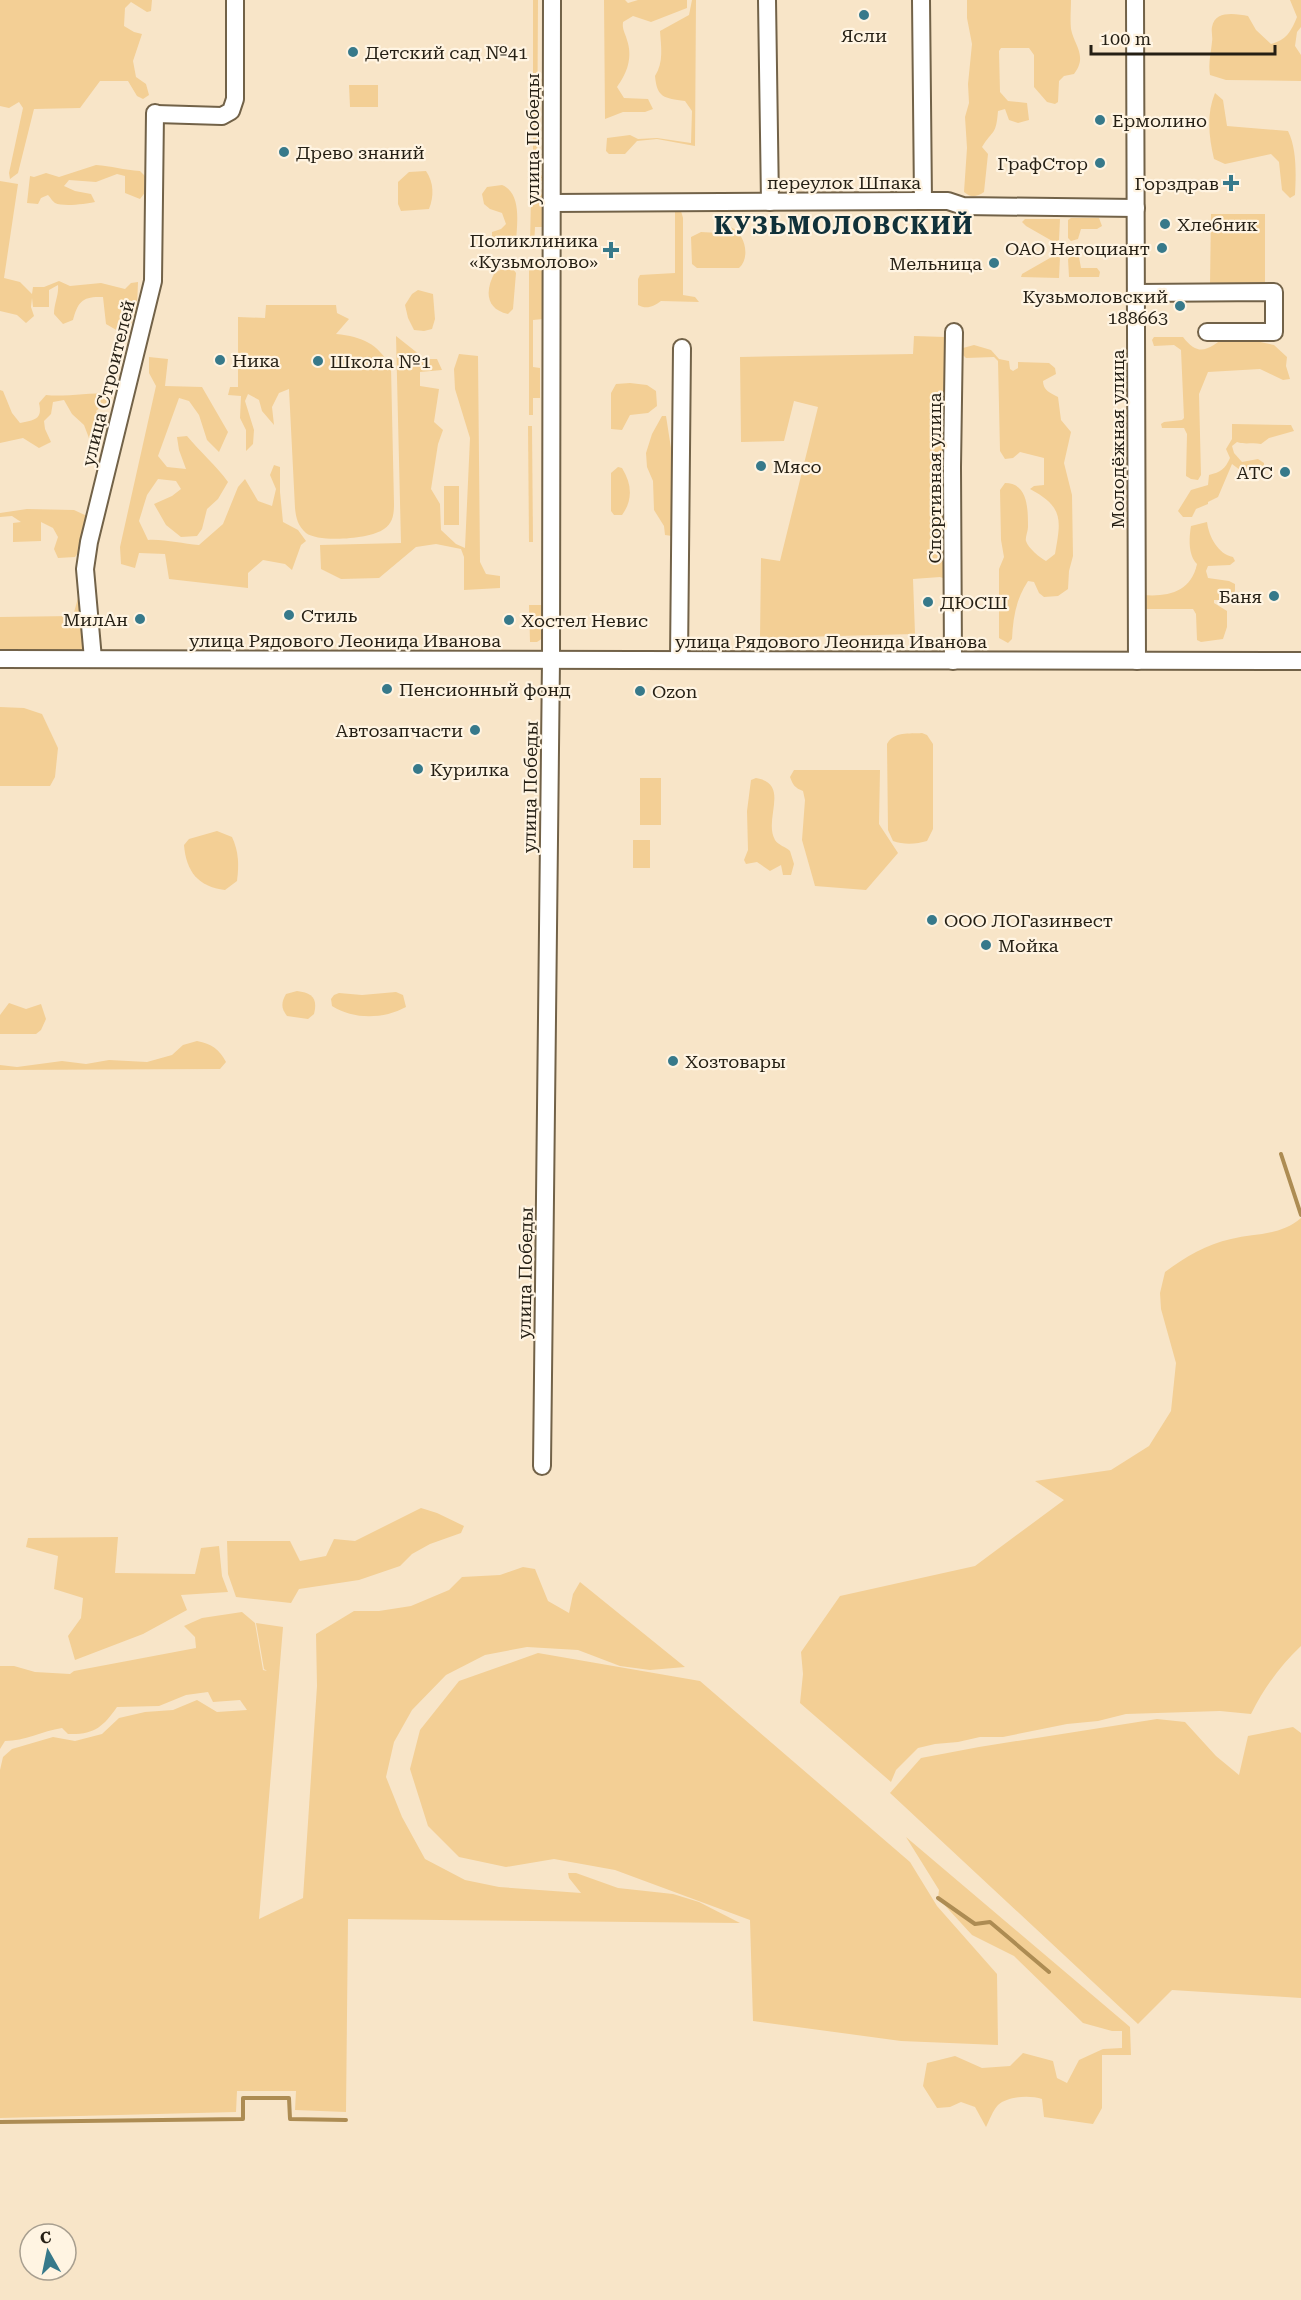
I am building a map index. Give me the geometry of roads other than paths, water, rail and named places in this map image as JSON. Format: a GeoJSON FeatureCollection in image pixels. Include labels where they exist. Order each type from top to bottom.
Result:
{"type":"FeatureCollection","features":[{"type":"Feature","properties":{"kind":"street","name":"улица Строителей"},"geometry":{"type":"LineString","coordinates":[[93,659],[85,569],[89,542],[153,281],[156,114],[222,116],[231,111],[235,99],[235,0]]}},
{"type":"Feature","properties":{"kind":"street","name":"улица Победы"},"geometry":{"type":"LineString","coordinates":[[542,1466],[551,660],[552,0]]}},
{"type":"Feature","properties":{"kind":"street"},"geometry":{"type":"LineString","coordinates":[[767,0],[770,202]]}},
{"type":"Feature","properties":{"kind":"street"},"geometry":{"type":"LineString","coordinates":[[921,0],[923,201]]}},
{"type":"Feature","properties":{"kind":"street","name":"Молодёжная улица"},"geometry":{"type":"LineString","coordinates":[[1135,0],[1137,661]]}},
{"type":"Feature","properties":{"kind":"street","name":"переулок Шпака"},"geometry":{"type":"LineString","coordinates":[[552,203],[948,201],[963,206],[1136,207]]}},
{"type":"Feature","properties":{"kind":"street"},"geometry":{"type":"LineString","coordinates":[[1136,293],[1274,292],[1274,332],[1207,332]]}},
{"type":"Feature","properties":{"kind":"street","name":"Спортивная улица"},"geometry":{"type":"LineString","coordinates":[[953,661],[954,332]]}},
{"type":"Feature","properties":{"kind":"street"},"geometry":{"type":"LineString","coordinates":[[679,660],[682,348]]}},
{"type":"Feature","properties":{"kind":"street","name":"улица Рядового Леонида Иванова"},"geometry":{"type":"LineString","coordinates":[[0,659],[1301,661]]}},
{"type":"Feature","properties":{"kind":"waterway"},"geometry":{"type":"LineString","coordinates":[[1281,1154],[1301,1215]]}},
{"type":"Feature","properties":{"kind":"waterway"},"geometry":{"type":"LineString","coordinates":[[938,1898],[975,1924],[990,1922],[1049,1972]]}},
{"type":"Feature","properties":{"kind":"waterway"},"geometry":{"type":"LineString","coordinates":[[0,2122],[243,2119],[243,2098],[289,2098],[290,2119],[346,2120]]}},
{"type":"Feature","properties":{"kind":"place","name":"Ясли"},"geometry":{"type":"Point","coordinates":[864,15]}},
{"type":"Feature","properties":{"kind":"place","name":"Детский сад №41"},"geometry":{"type":"Point","coordinates":[353,52]}},
{"type":"Feature","properties":{"kind":"place","name":"Ермолино"},"geometry":{"type":"Point","coordinates":[1100,120]}},
{"type":"Feature","properties":{"kind":"place","name":"Древо знаний"},"geometry":{"type":"Point","coordinates":[284,152]}},
{"type":"Feature","properties":{"kind":"place","name":"ГрафСтор"},"geometry":{"type":"Point","coordinates":[1100,163]}},
{"type":"Feature","properties":{"kind":"place","name":"Горздрав"},"geometry":{"type":"Point","coordinates":[1231,183]}},
{"type":"Feature","properties":{"kind":"place","name":"Хлебник"},"geometry":{"type":"Point","coordinates":[1165,224]}},
{"type":"Feature","properties":{"kind":"place","name":"ОАО Негоциант"},"geometry":{"type":"Point","coordinates":[1162,248]}},
{"type":"Feature","properties":{"kind":"place","name":"Поликлиника «Кузьмолово»"},"geometry":{"type":"Point","coordinates":[611,250]}},
{"type":"Feature","properties":{"kind":"place","name":"Мельница"},"geometry":{"type":"Point","coordinates":[994,263]}},
{"type":"Feature","properties":{"kind":"place","name":"Кузьмоловский 188663"},"geometry":{"type":"Point","coordinates":[1180,306]}},
{"type":"Feature","properties":{"kind":"place","name":"Ника"},"geometry":{"type":"Point","coordinates":[220,360]}},
{"type":"Feature","properties":{"kind":"place","name":"Школа №1"},"geometry":{"type":"Point","coordinates":[318,361]}},
{"type":"Feature","properties":{"kind":"place","name":"Мясо"},"geometry":{"type":"Point","coordinates":[761,466]}},
{"type":"Feature","properties":{"kind":"place","name":"АТС"},"geometry":{"type":"Point","coordinates":[1285,472]}},
{"type":"Feature","properties":{"kind":"place","name":"Баня"},"geometry":{"type":"Point","coordinates":[1274,596]}},
{"type":"Feature","properties":{"kind":"place","name":"ДЮСШ"},"geometry":{"type":"Point","coordinates":[928,602]}},
{"type":"Feature","properties":{"kind":"place","name":"Стиль"},"geometry":{"type":"Point","coordinates":[289,615]}},
{"type":"Feature","properties":{"kind":"place","name":"МилАн"},"geometry":{"type":"Point","coordinates":[140,619]}},
{"type":"Feature","properties":{"kind":"place","name":"Хостел Невис"},"geometry":{"type":"Point","coordinates":[509,620]}},
{"type":"Feature","properties":{"kind":"place","name":"Пенсионный фонд"},"geometry":{"type":"Point","coordinates":[387,689]}},
{"type":"Feature","properties":{"kind":"place","name":"Ozon"},"geometry":{"type":"Point","coordinates":[640,691]}},
{"type":"Feature","properties":{"kind":"place","name":"Автозапчасти"},"geometry":{"type":"Point","coordinates":[475,730]}},
{"type":"Feature","properties":{"kind":"place","name":"Курилка"},"geometry":{"type":"Point","coordinates":[418,769]}},
{"type":"Feature","properties":{"kind":"place","name":"ООО ЛОГазинвест"},"geometry":{"type":"Point","coordinates":[932,920]}},
{"type":"Feature","properties":{"kind":"place","name":"Мойка"},"geometry":{"type":"Point","coordinates":[986,945]}},
{"type":"Feature","properties":{"kind":"place","name":"Хозтовары"},"geometry":{"type":"Point","coordinates":[673,1061]}},
{"type":"Feature","properties":{"kind":"district","name":"КУЗЬМОЛОВСКИЙ"},"geometry":{"type":"Point","coordinates":[844,226]}}]}
